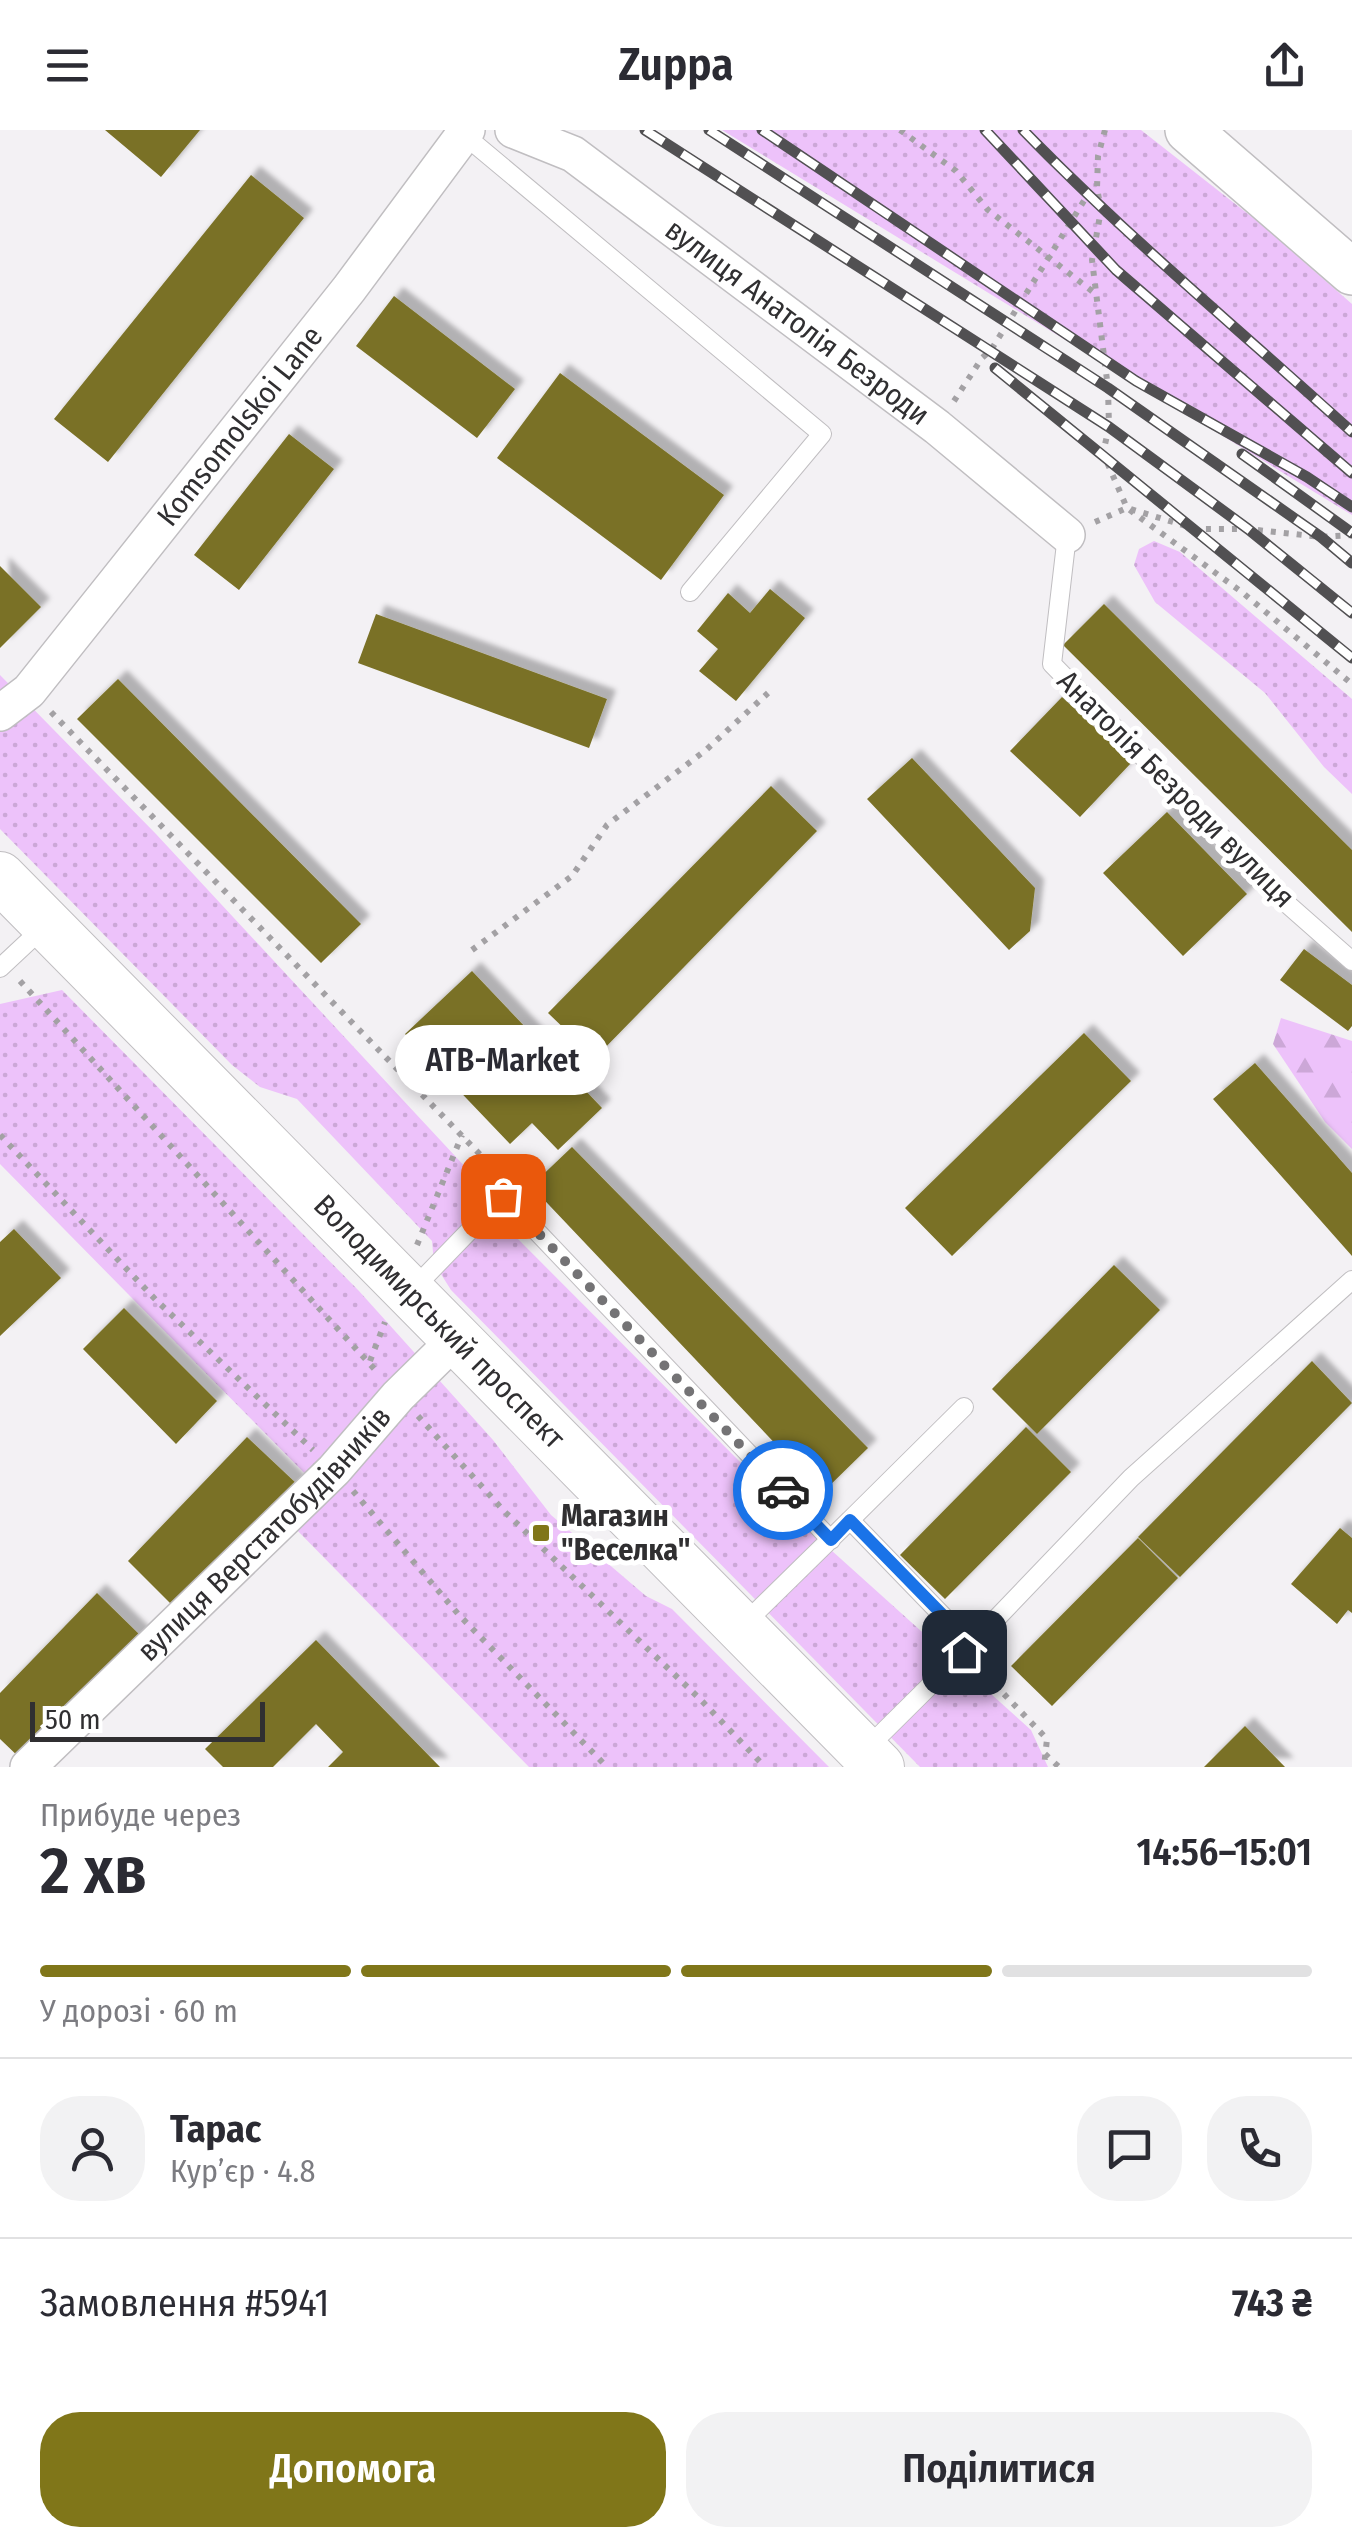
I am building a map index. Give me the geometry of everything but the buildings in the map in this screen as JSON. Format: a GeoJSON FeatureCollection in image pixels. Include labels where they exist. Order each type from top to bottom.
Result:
{"type":"FeatureCollection","features":[{"type":"Feature","properties":{"kind":"main road","name":"Володимирський проспект"},"geometry":{"type":"LineString","coordinates":[[0,878],[871,1760]]}},
{"type":"Feature","properties":{"kind":"street","name":"вулиця Анатолія Безроди"},"geometry":{"type":"LineString","coordinates":[[513,130],[572,154],[937,427],[1067,536]]}},
{"type":"Feature","properties":{"kind":"street"},"geometry":{"type":"LineString","coordinates":[[1188,130],[1352,272]]}},
{"type":"Feature","properties":{"kind":"street","name":"Komsomolskoi Lane"},"geometry":{"type":"LineString","coordinates":[[0,713],[29,690],[66,644],[349,289],[465,132]]}},
{"type":"Feature","properties":{"kind":"street","name":"вулиця Верстатобудівників"},"geometry":{"type":"LineString","coordinates":[[28,1767],[334,1470],[398,1396],[455,1340]]}},
{"type":"Feature","properties":{"kind":"lane"},"geometry":{"type":"LineString","coordinates":[[465,132],[822,434],[690,592]]}},
{"type":"Feature","properties":{"kind":"lane","name":"Анатолія Безроди вулиця"},"geometry":{"type":"LineString","coordinates":[[1067,536],[1052,664],[1285,902],[1352,961]]}},
{"type":"Feature","properties":{"kind":"lane"},"geometry":{"type":"LineString","coordinates":[[0,968],[47,925]]}},
{"type":"Feature","properties":{"kind":"lane"},"geometry":{"type":"LineString","coordinates":[[409,1293],[503,1196],[831,1540]]}},
{"type":"Feature","properties":{"kind":"lane"},"geometry":{"type":"LineString","coordinates":[[871,1760],[972,1645],[1131,1478],[1352,1280]]}},
{"type":"Feature","properties":{"kind":"lane"},"geometry":{"type":"LineString","coordinates":[[740,1628],[964,1407]]}},
{"type":"Feature","properties":{"kind":"lane"},"geometry":{"type":"LineString","coordinates":[[850,1520],[972,1645]]}},
{"type":"Feature","properties":{"kind":"path"},"geometry":{"type":"LineString","coordinates":[[900,130],[956,171],[988,210],[1097,296]]}},
{"type":"Feature","properties":{"kind":"path"},"geometry":{"type":"LineString","coordinates":[[1105,130],[1098,156],[1101,210],[1092,260],[1108,388],[1109,427],[1102,454],[1127,508],[1244,593],[1352,684]]}},
{"type":"Feature","properties":{"kind":"path"},"geometry":{"type":"LineString","coordinates":[[937,427],[991,350],[1087,196],[1097,188]]}},
{"type":"Feature","properties":{"kind":"path"},"geometry":{"type":"LineString","coordinates":[[1127,508],[1196,529],[1248,529],[1321,537],[1352,535]]}},
{"type":"Feature","properties":{"kind":"path"},"geometry":{"type":"LineString","coordinates":[[472,950],[572,876],[607,825],[706,750],[768,694]]}},
{"type":"Feature","properties":{"kind":"path"},"geometry":{"type":"LineString","coordinates":[[1045,1753],[1058,1767]]}},
{"type":"Feature","properties":{"kind":"green space"},"geometry":{"type":"Polygon","coordinates":[[[722,130],[1141,130],[1257,221],[1352,304],[1352,515],[722,130]]]}},
{"type":"Feature","properties":{"kind":"green space"},"geometry":{"type":"Polygon","coordinates":[[[1154,541],[1180,552],[1352,699],[1352,794],[1324,767],[1265,693],[1155,602],[1134,565],[1139,549],[1154,541]]]}},
{"type":"Feature","properties":{"kind":"green space"},"geometry":{"type":"Polygon","coordinates":[[[0,675],[156,834],[469,1171],[496,1217],[801,1523],[1031,1730],[1048,1767],[920,1767],[451,1290],[434,1263],[432,1241],[297,1099],[260,1087],[232,1065],[0,829],[0,675]]]}},
{"type":"Feature","properties":{"kind":"green space"},"geometry":{"type":"Polygon","coordinates":[[[62,990],[359,1291],[493,1440],[551,1515],[646,1596],[672,1609],[829,1767],[529,1767],[293,1526],[324,1493],[0,1164],[0,1004],[62,990]]]}},
{"type":"Feature","properties":{"kind":"green space"},"geometry":{"type":"Polygon","coordinates":[[[1281,1018],[1352,1041],[1352,1149],[1325,1122],[1273,1044],[1281,1018]]]}},
{"type":"Feature","properties":{"kind":"railway"},"geometry":{"type":"LineString","coordinates":[[645,130],[1109,427],[1248,529],[1352,613]]}},
{"type":"Feature","properties":{"kind":"railway"},"geometry":{"type":"LineString","coordinates":[[709,130],[1108,388],[1321,537],[1352,563]]}},
{"type":"Feature","properties":{"kind":"railway"},"geometry":{"type":"LineString","coordinates":[[762,130],[1136,381],[1307,477],[1352,507]]}},
{"type":"Feature","properties":{"kind":"railway"},"geometry":{"type":"LineString","coordinates":[[985,130],[1116,270],[1352,473]]}},
{"type":"Feature","properties":{"kind":"railway"},"geometry":{"type":"LineString","coordinates":[[1023,130],[1144,246],[1352,432]]}},
{"type":"Feature","properties":{"kind":"railway"},"geometry":{"type":"LineString","coordinates":[[995,368],[1352,658]]}},
{"type":"Feature","properties":{"kind":"railway"},"geometry":{"type":"LineString","coordinates":[[1242,454],[1352,533]]}},
{"type":"Feature","properties":{"kind":"way so far"},"geometry":{"type":"LineString","coordinates":[[503,1196],[783,1490]]}},
{"type":"Feature","properties":{"kind":"place","name":"ATB-Market"},"geometry":{"type":"Point","coordinates":[503,1196]}},
{"type":"Feature","properties":{"kind":"place","name":"Магазин \"Веселка\""},"geometry":{"type":"Point","coordinates":[541,1533]}},
{"type":"Feature","properties":{"kind":"route"},"geometry":{"type":"LineString","coordinates":[[783,1490],[831,1540],[850,1520],[972,1645],[964,1652]]}}]}
